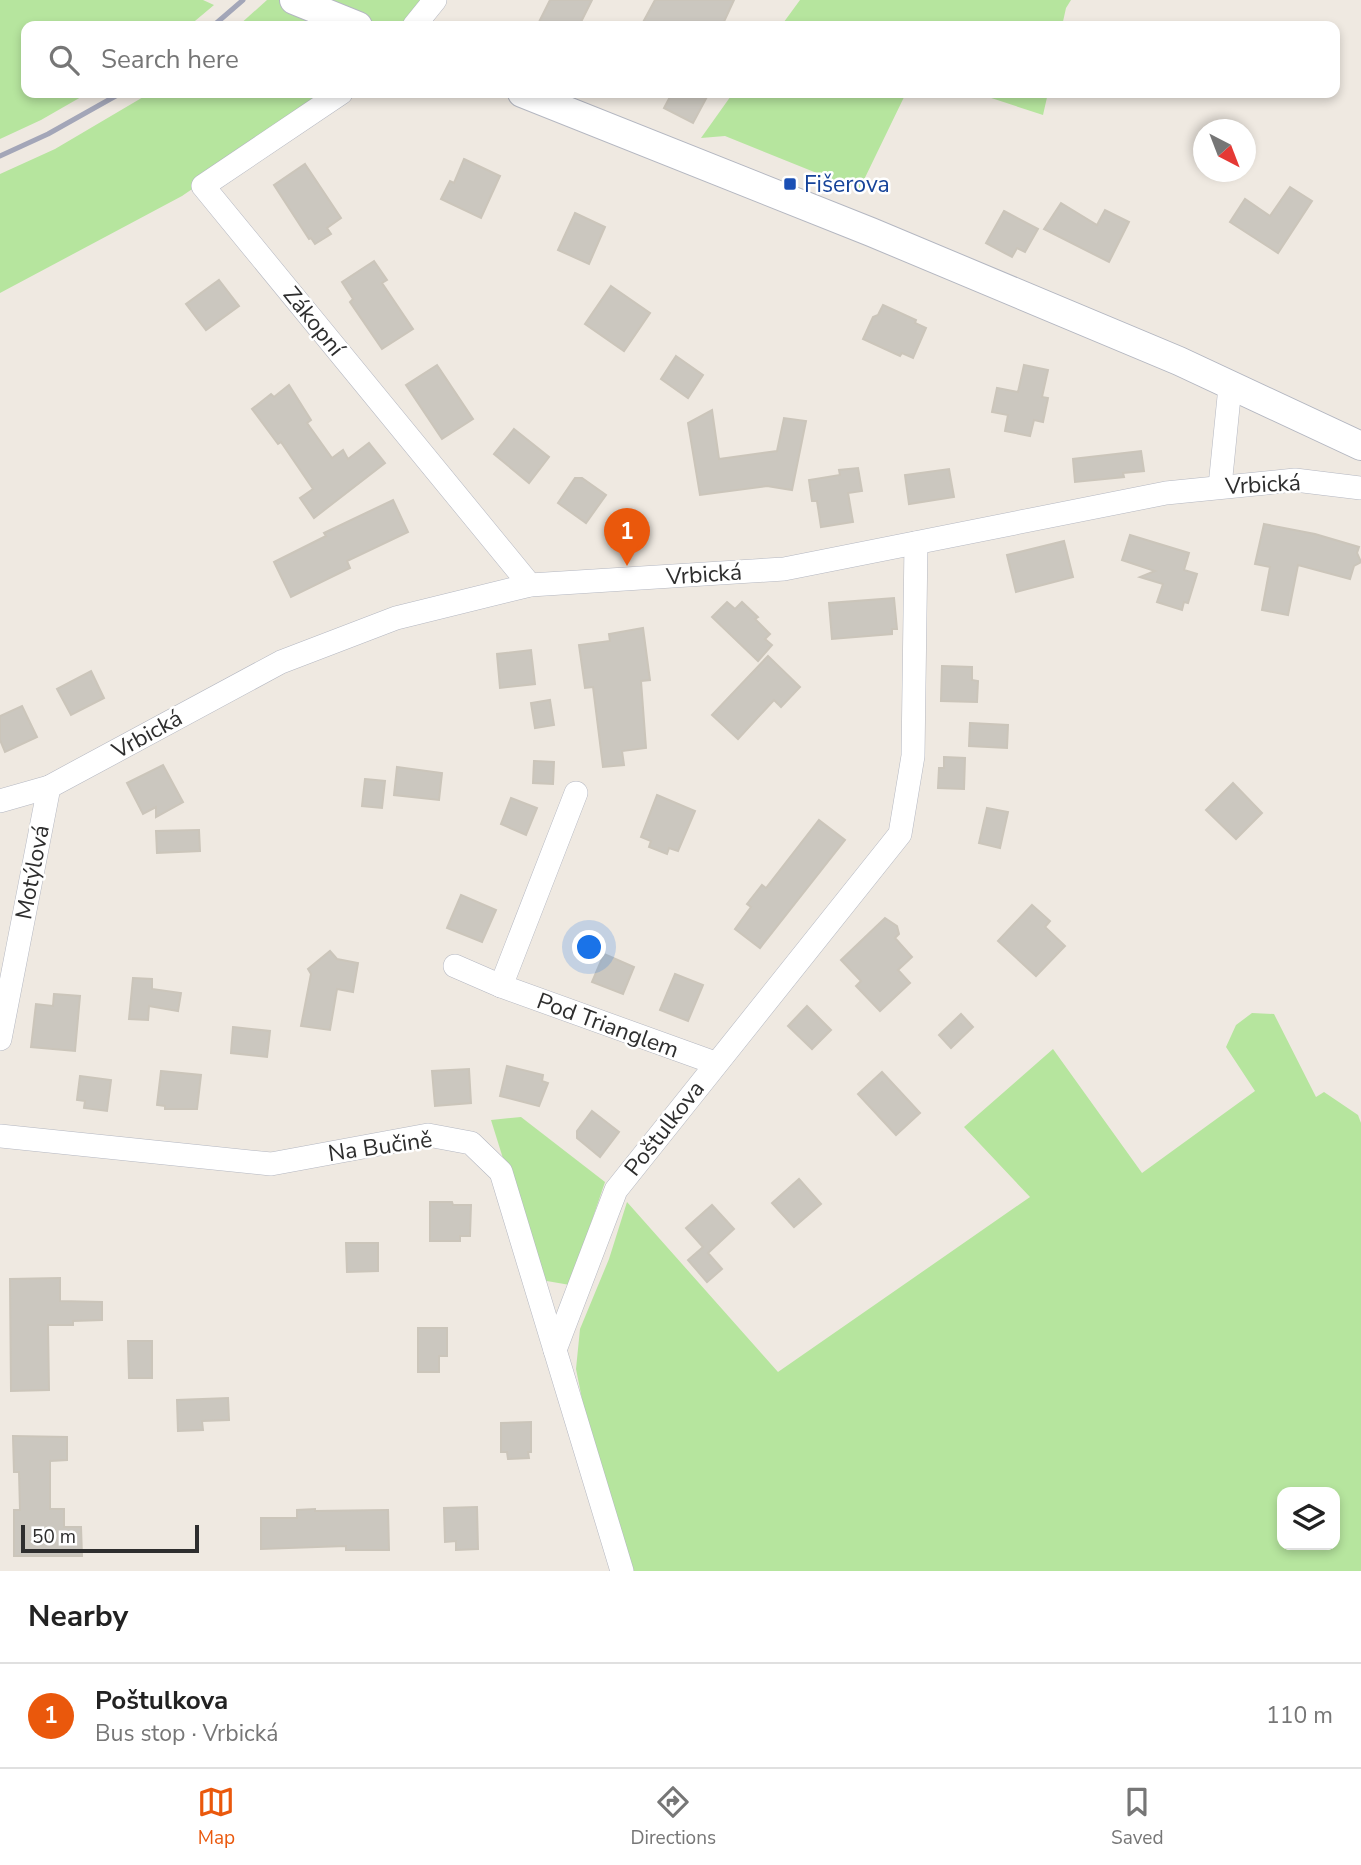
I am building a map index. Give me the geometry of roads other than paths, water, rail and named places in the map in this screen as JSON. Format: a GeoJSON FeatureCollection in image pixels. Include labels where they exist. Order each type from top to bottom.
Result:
{"type":"FeatureCollection","features":[{"type":"Feature","properties":{"kind":"street"},"geometry":{"type":"LineString","coordinates":[[294,0],[346,21]]}},
{"type":"Feature","properties":{"kind":"street"},"geometry":{"type":"LineString","coordinates":[[418,21],[435,0]]}},
{"type":"Feature","properties":{"kind":"street","name":"Zákopní"},"geometry":{"type":"LineString","coordinates":[[334,98],[203,186],[530,585]]}},
{"type":"Feature","properties":{"kind":"street"},"geometry":{"type":"LineString","coordinates":[[535,98],[871,232],[1179,361],[1361,446]]}},
{"type":"Feature","properties":{"kind":"street"},"geometry":{"type":"LineString","coordinates":[[1220,486],[1230,387]]}},
{"type":"Feature","properties":{"kind":"street","name":"Vrbická"},"geometry":{"type":"LineString","coordinates":[[0,800],[48,787],[281,662],[396,618],[530,585],[784,569],[1166,492],[1295,480],[1361,488]]}},
{"type":"Feature","properties":{"kind":"street","name":"Poštulkova"},"geometry":{"type":"LineString","coordinates":[[555,1350],[616,1189],[900,834],[914,756],[916,543]]}},
{"type":"Feature","properties":{"kind":"street","name":"Motýlová"},"geometry":{"type":"LineString","coordinates":[[0,1039],[48,787]]}},
{"type":"Feature","properties":{"kind":"street"},"geometry":{"type":"LineString","coordinates":[[500,986],[576,793]]}},
{"type":"Feature","properties":{"kind":"street","name":"Pod Trianglem"},"geometry":{"type":"LineString","coordinates":[[455,966],[500,986],[715,1063]]}},
{"type":"Feature","properties":{"kind":"street","name":"Na Bučině"},"geometry":{"type":"LineString","coordinates":[[0,1136],[271,1164],[428,1135],[471,1143],[501,1172],[622,1571]]}},
{"type":"Feature","properties":{"kind":"railway"},"geometry":{"type":"LineString","coordinates":[[219,21],[243,0]]}},
{"type":"Feature","properties":{"kind":"railway"},"geometry":{"type":"LineString","coordinates":[[0,156],[48,134],[112,98]]}},
{"type":"Feature","properties":{"kind":"place","name":"Fišerova"},"geometry":{"type":"Point","coordinates":[790,184]}},
{"type":"Feature","properties":{"kind":"place","name":"Poštulkova"},"geometry":{"type":"Point","coordinates":[627,566]}}]}
